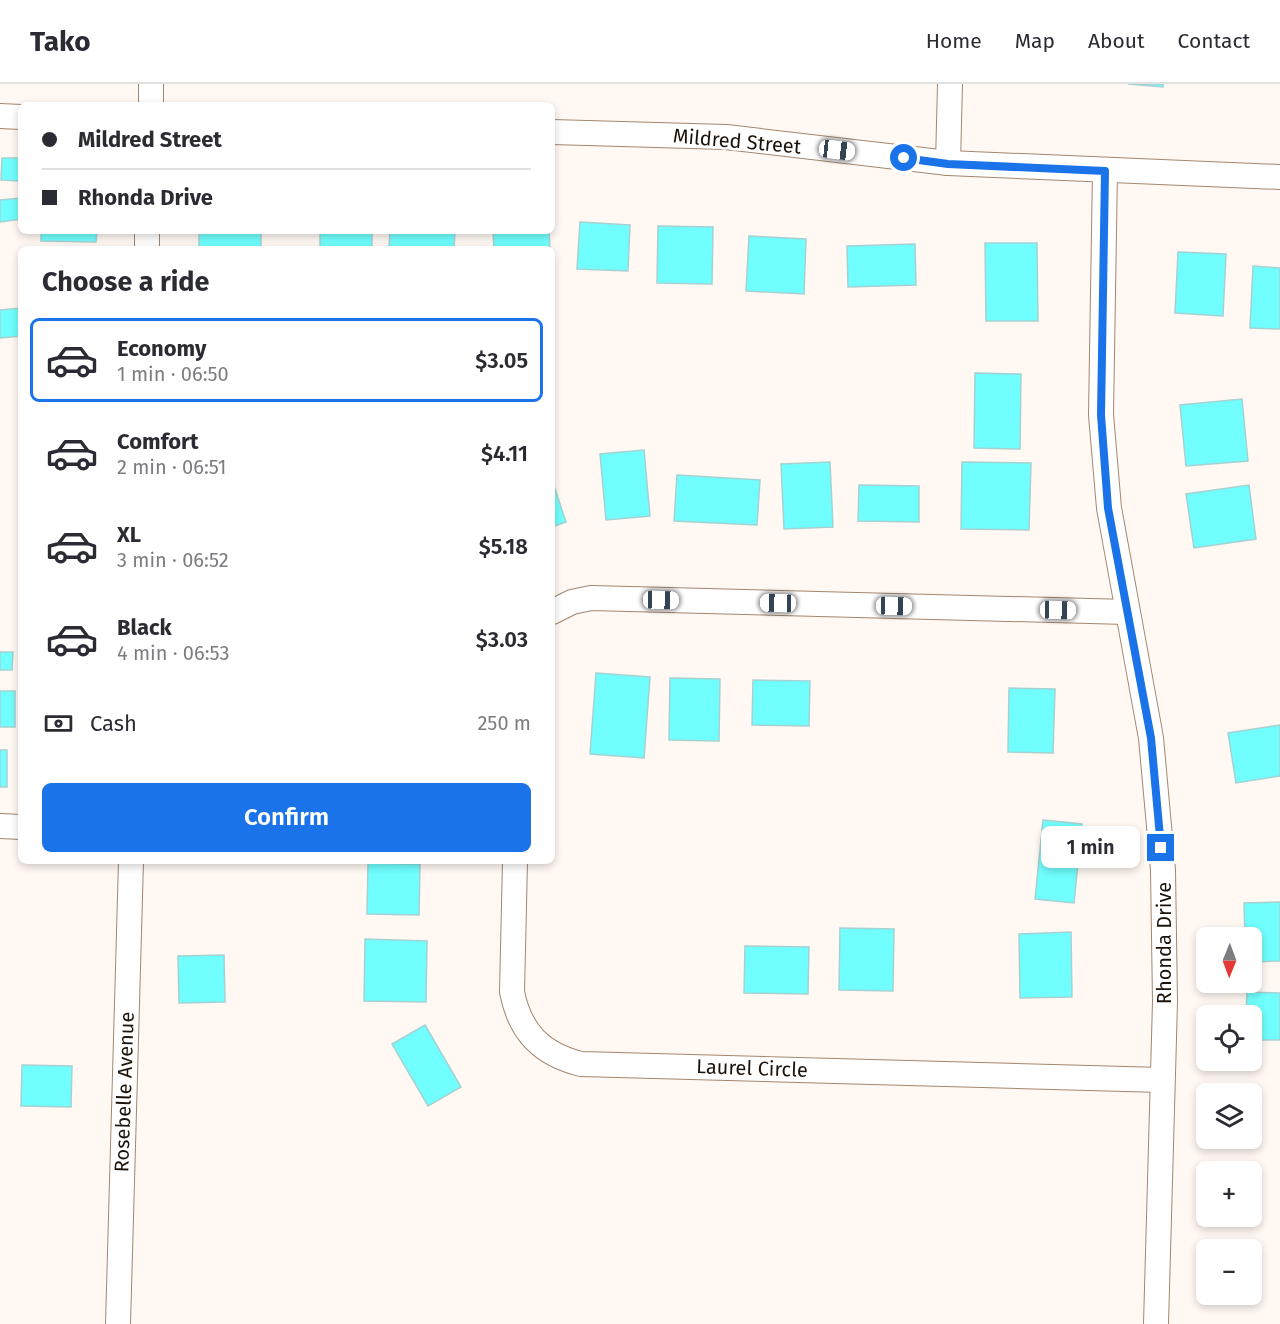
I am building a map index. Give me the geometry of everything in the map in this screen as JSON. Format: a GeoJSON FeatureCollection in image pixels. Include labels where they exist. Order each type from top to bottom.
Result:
{"type":"FeatureCollection","features":[{"type":"Feature","properties":{"kind":"street"},"geometry":{"type":"LineString","coordinates":[[151,102],[152,84]]}},
{"type":"Feature","properties":{"kind":"street"},"geometry":{"type":"LineString","coordinates":[[948,164],[950,84]]}},
{"type":"Feature","properties":{"kind":"street"},"geometry":{"type":"LineString","coordinates":[[0,116],[18,117]]}},
{"type":"Feature","properties":{"kind":"street","name":"Mildred Street"},"geometry":{"type":"LineString","coordinates":[[555,132],[726,137],[948,164],[1280,177]]}},
{"type":"Feature","properties":{"kind":"street","name":"Rhonda Drive"},"geometry":{"type":"LineString","coordinates":[[1105,171],[1101,415],[1108,508],[1151,738],[1163,870],[1162,1080],[1156,1324]]}},
{"type":"Feature","properties":{"kind":"street"},"geometry":{"type":"LineString","coordinates":[[555,610],[572,602],[591,598],[1127,612]]}},
{"type":"Feature","properties":{"kind":"street"},"geometry":{"type":"LineString","coordinates":[[0,826],[18,827]]}},
{"type":"Feature","properties":{"kind":"street","name":"Rosebelle Avenue"},"geometry":{"type":"LineString","coordinates":[[118,1324],[130,864]]}},
{"type":"Feature","properties":{"kind":"street","name":"Laurel Circle"},"geometry":{"type":"LineString","coordinates":[[515,864],[512,992],[516,1012],[525,1030],[543,1049],[561,1059],[580,1064],[1162,1080]]}},
{"type":"Feature","properties":{"kind":"building"},"geometry":{"type":"Polygon","coordinates":[[[1128,84],[1163,84],[1163,87],[1128,84]]]}},
{"type":"Feature","properties":{"kind":"building"},"geometry":{"type":"Polygon","coordinates":[[[2,158],[18,158],[18,181],[1,180],[2,158]]]}},
{"type":"Feature","properties":{"kind":"building"},"geometry":{"type":"Polygon","coordinates":[[[18,198],[18,219],[0,222],[0,200],[18,198]]]}},
{"type":"Feature","properties":{"kind":"building"},"geometry":{"type":"Polygon","coordinates":[[[580,222],[630,225],[628,271],[577,269],[580,222]]]}},
{"type":"Feature","properties":{"kind":"building"},"geometry":{"type":"Polygon","coordinates":[[[658,226],[713,227],[712,284],[657,283],[658,226]]]}},
{"type":"Feature","properties":{"kind":"building"},"geometry":{"type":"Polygon","coordinates":[[[41,234],[97,234],[96,242],[41,241],[41,234]]]}},
{"type":"Feature","properties":{"kind":"building"},"geometry":{"type":"Polygon","coordinates":[[[199,234],[261,234],[261,246],[199,246],[199,234]]]}},
{"type":"Feature","properties":{"kind":"building"},"geometry":{"type":"Polygon","coordinates":[[[320,234],[372,234],[372,246],[320,246],[320,234]]]}},
{"type":"Feature","properties":{"kind":"building"},"geometry":{"type":"Polygon","coordinates":[[[390,234],[455,234],[454,246],[389,246],[390,234]]]}},
{"type":"Feature","properties":{"kind":"building"},"geometry":{"type":"Polygon","coordinates":[[[493,234],[549,234],[550,246],[494,246],[493,234]]]}},
{"type":"Feature","properties":{"kind":"building"},"geometry":{"type":"Polygon","coordinates":[[[749,236],[806,239],[804,294],[746,291],[749,236]]]}},
{"type":"Feature","properties":{"kind":"building"},"geometry":{"type":"Polygon","coordinates":[[[985,243],[1037,243],[1038,321],[986,321],[985,243]]]}},
{"type":"Feature","properties":{"kind":"building"},"geometry":{"type":"Polygon","coordinates":[[[915,244],[916,285],[848,287],[847,246],[915,244]]]}},
{"type":"Feature","properties":{"kind":"building"},"geometry":{"type":"Polygon","coordinates":[[[1178,252],[1226,254],[1223,316],[1175,313],[1178,252]]]}},
{"type":"Feature","properties":{"kind":"building"},"geometry":{"type":"Polygon","coordinates":[[[1253,266],[1280,268],[1280,329],[1250,328],[1253,266]]]}},
{"type":"Feature","properties":{"kind":"building"},"geometry":{"type":"Polygon","coordinates":[[[18,308],[18,336],[0,338],[0,310],[18,308]]]}},
{"type":"Feature","properties":{"kind":"building"},"geometry":{"type":"Polygon","coordinates":[[[975,373],[1021,374],[1020,449],[974,448],[975,373]]]}},
{"type":"Feature","properties":{"kind":"building"},"geometry":{"type":"Polygon","coordinates":[[[1242,399],[1248,461],[1186,466],[1180,405],[1242,399]]]}},
{"type":"Feature","properties":{"kind":"building"},"geometry":{"type":"Polygon","coordinates":[[[644,450],[650,516],[606,520],[600,454],[644,450]]]}},
{"type":"Feature","properties":{"kind":"building"},"geometry":{"type":"Polygon","coordinates":[[[830,462],[833,527],[784,529],[781,464],[830,462]]]}},
{"type":"Feature","properties":{"kind":"building"},"geometry":{"type":"Polygon","coordinates":[[[962,462],[1031,463],[1029,530],[961,529],[962,462]]]}},
{"type":"Feature","properties":{"kind":"building"},"geometry":{"type":"Polygon","coordinates":[[[677,475],[760,480],[757,525],[674,521],[677,475]]]}},
{"type":"Feature","properties":{"kind":"building"},"geometry":{"type":"Polygon","coordinates":[[[859,485],[919,486],[919,522],[858,521],[859,485]]]}},
{"type":"Feature","properties":{"kind":"building"},"geometry":{"type":"Polygon","coordinates":[[[1249,485],[1256,539],[1194,548],[1186,494],[1249,485]]]}},
{"type":"Feature","properties":{"kind":"building"},"geometry":{"type":"Polygon","coordinates":[[[555,489],[566,522],[555,526],[555,489]]]}},
{"type":"Feature","properties":{"kind":"building"},"geometry":{"type":"Polygon","coordinates":[[[0,652],[13,652],[12,670],[0,670],[0,652]]]}},
{"type":"Feature","properties":{"kind":"building"},"geometry":{"type":"Polygon","coordinates":[[[596,673],[650,677],[644,758],[590,754],[596,673]]]}},
{"type":"Feature","properties":{"kind":"building"},"geometry":{"type":"Polygon","coordinates":[[[670,678],[720,679],[719,741],[669,740],[670,678]]]}},
{"type":"Feature","properties":{"kind":"building"},"geometry":{"type":"Polygon","coordinates":[[[753,680],[810,681],[809,726],[752,725],[753,680]]]}},
{"type":"Feature","properties":{"kind":"building"},"geometry":{"type":"Polygon","coordinates":[[[1009,688],[1055,689],[1053,753],[1008,752],[1009,688]]]}},
{"type":"Feature","properties":{"kind":"building"},"geometry":{"type":"Polygon","coordinates":[[[0,691],[15,691],[15,727],[0,727],[0,691]]]}},
{"type":"Feature","properties":{"kind":"building"},"geometry":{"type":"Polygon","coordinates":[[[1280,725],[1280,776],[1236,783],[1228,733],[1280,725]]]}},
{"type":"Feature","properties":{"kind":"building"},"geometry":{"type":"Polygon","coordinates":[[[0,750],[7,750],[7,787],[0,787],[0,750]]]}},
{"type":"Feature","properties":{"kind":"building"},"geometry":{"type":"Polygon","coordinates":[[[1043,820],[1082,824],[1074,903],[1035,899],[1043,820]]]}},
{"type":"Feature","properties":{"kind":"building"},"geometry":{"type":"Polygon","coordinates":[[[368,864],[420,864],[419,915],[367,914],[368,864]]]}},
{"type":"Feature","properties":{"kind":"building"},"geometry":{"type":"Polygon","coordinates":[[[1280,902],[1280,961],[1262,962],[1262,927],[1245,927],[1244,903],[1280,902]]]}},
{"type":"Feature","properties":{"kind":"building"},"geometry":{"type":"Polygon","coordinates":[[[840,928],[894,929],[893,991],[839,990],[840,928]]]}},
{"type":"Feature","properties":{"kind":"building"},"geometry":{"type":"Polygon","coordinates":[[[1071,932],[1072,997],[1020,998],[1019,934],[1071,932]]]}},
{"type":"Feature","properties":{"kind":"building"},"geometry":{"type":"Polygon","coordinates":[[[365,939],[427,941],[426,1002],[364,1001],[365,939]]]}},
{"type":"Feature","properties":{"kind":"building"},"geometry":{"type":"Polygon","coordinates":[[[745,946],[809,947],[808,994],[744,993],[745,946]]]}},
{"type":"Feature","properties":{"kind":"building"},"geometry":{"type":"Polygon","coordinates":[[[224,955],[225,1002],[179,1003],[178,956],[224,955]]]}},
{"type":"Feature","properties":{"kind":"building"},"geometry":{"type":"Polygon","coordinates":[[[1247,993],[1280,993],[1280,1040],[1262,1040],[1262,1005],[1246,1005],[1247,993]]]}},
{"type":"Feature","properties":{"kind":"building"},"geometry":{"type":"Polygon","coordinates":[[[425,1025],[461,1087],[428,1106],[392,1044],[425,1025]]]}},
{"type":"Feature","properties":{"kind":"building"},"geometry":{"type":"Polygon","coordinates":[[[22,1065],[72,1066],[71,1107],[21,1106],[22,1065]]]}},
{"type":"Feature","properties":{"kind":"route"},"geometry":{"type":"LineString","coordinates":[[904,158],[948,164],[1105,171],[1101,415],[1108,508],[1151,738],[1161,848]]}}]}
